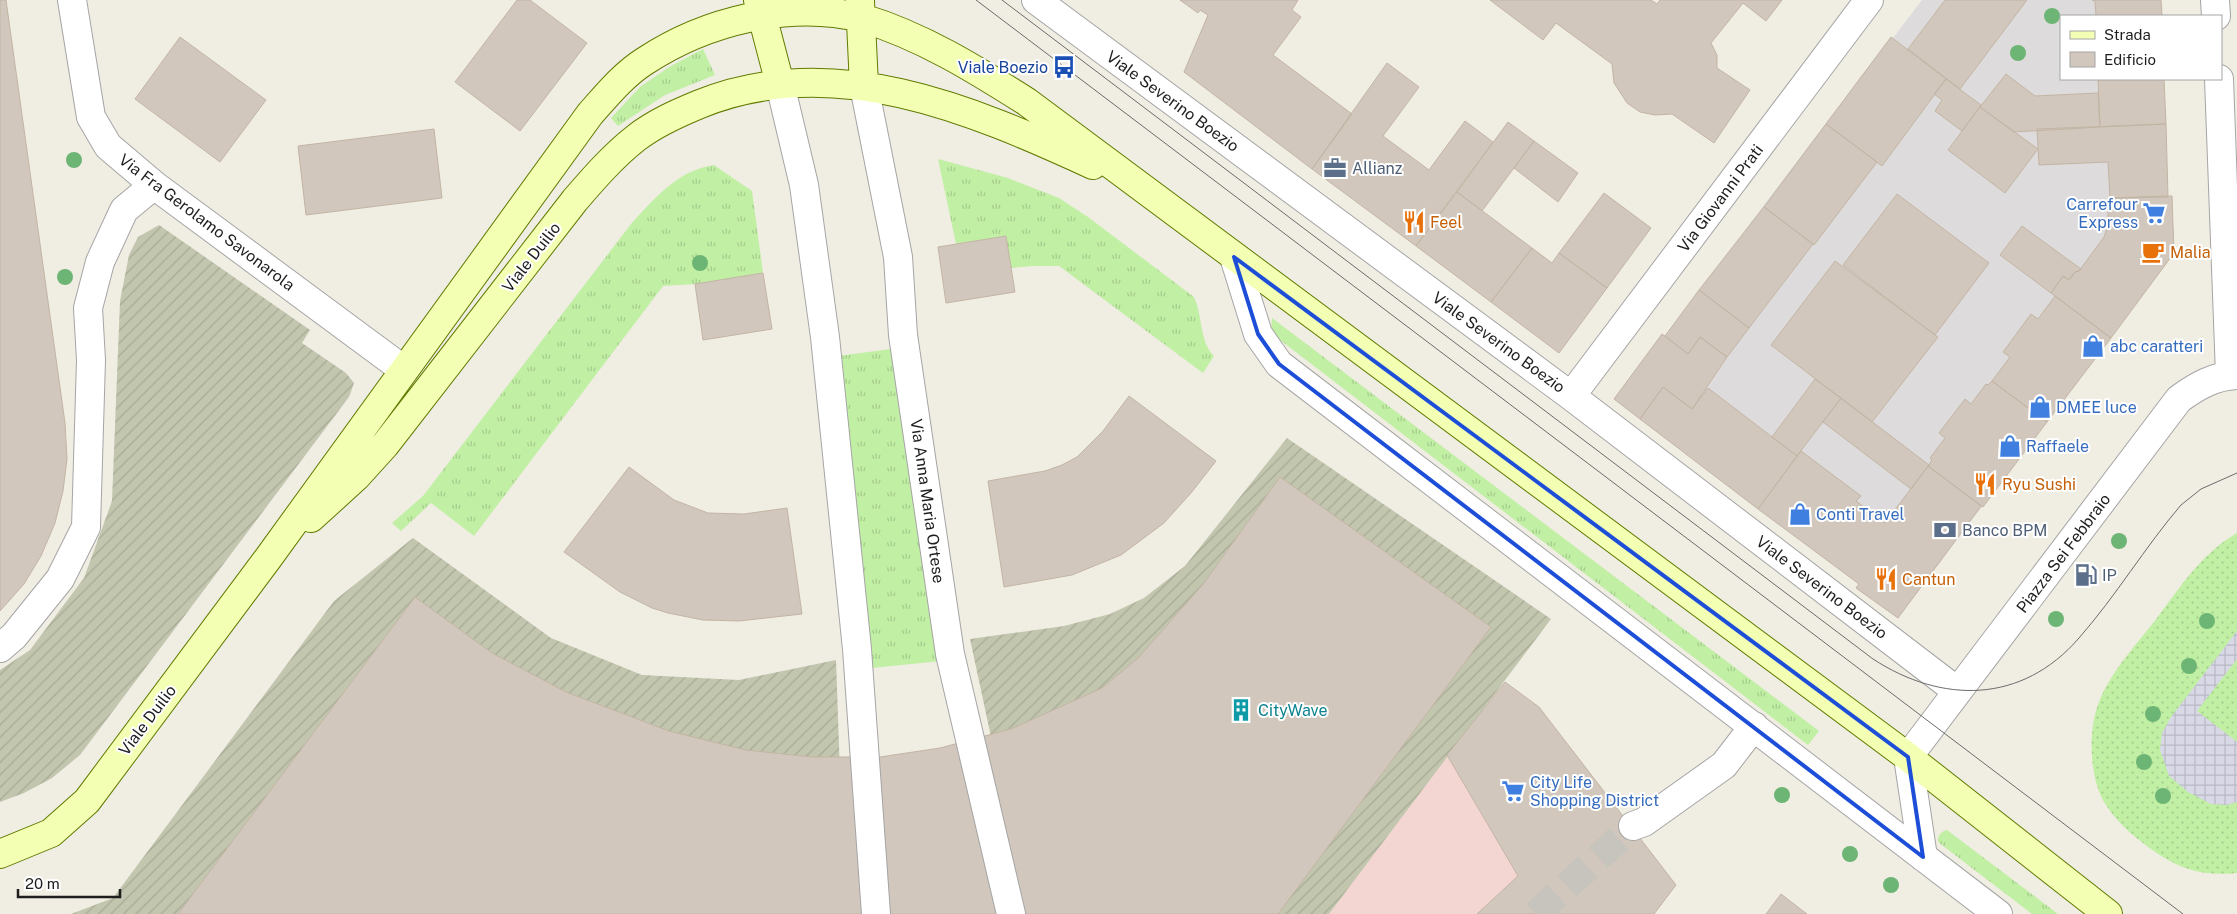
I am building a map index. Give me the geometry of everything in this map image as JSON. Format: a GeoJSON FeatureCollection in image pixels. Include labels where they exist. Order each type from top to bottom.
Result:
{"type":"FeatureCollection","features":[{"type":"Feature","properties":{"kind":"street","name":"Via Fra Gerolamo Savonarola"},"geometry":{"type":"LineString","coordinates":[[72,0],[91,116],[108,146],[154,184],[404,370]]}},
{"type":"Feature","properties":{"kind":"street","name":"Viale Severino Boezio"},"geometry":{"type":"LineString","coordinates":[[1036,0],[1571,396],[1957,691]]}},
{"type":"Feature","properties":{"kind":"street","name":"Via Giovanni Prati"},"geometry":{"type":"LineString","coordinates":[[1571,396],[1869,0]]}},
{"type":"Feature","properties":{"kind":"street"},"geometry":{"type":"LineString","coordinates":[[2215,0],[2216,15]]}},
{"type":"Feature","properties":{"kind":"street"},"geometry":{"type":"LineString","coordinates":[[759,7],[801,167],[816,263],[856,649],[876,914]]}},
{"type":"Feature","properties":{"kind":"street","name":"Viale Duilio"},"geometry":{"type":"LineString","coordinates":[[0,854],[51,833],[87,801],[269,557],[590,114],[615,86],[643,62],[686,37],[759,7],[815,10],[860,9]]}},
{"type":"Feature","properties":{"kind":"street"},"geometry":{"type":"LineString","coordinates":[[860,9],[864,86],[956,109],[1013,128],[1142,188]]}},
{"type":"Feature","properties":{"kind":"street"},"geometry":{"type":"LineString","coordinates":[[860,9],[965,63],[1027,102],[1908,757],[2108,914]]}},
{"type":"Feature","properties":{"kind":"street"},"geometry":{"type":"LineString","coordinates":[[2218,80],[2234,375]]}},
{"type":"Feature","properties":{"kind":"street","name":"Viale Duilio"},"geometry":{"type":"LineString","coordinates":[[269,557],[356,477],[385,445],[604,166],[637,137],[674,115],[725,94],[780,84],[819,81],[864,86]]}},
{"type":"Feature","properties":{"kind":"street","name":"Via Anna Maria Ortese"},"geometry":{"type":"LineString","coordinates":[[864,86],[898,257],[903,335],[950,654],[1011,914]]}},
{"type":"Feature","properties":{"kind":"street"},"geometry":{"type":"LineString","coordinates":[[0,648],[14,636],[60,578],[86,527],[91,360],[88,308],[100,262],[124,210],[154,184]]}},
{"type":"Feature","properties":{"kind":"street"},"geometry":{"type":"LineString","coordinates":[[1234,257],[1258,334],[1279,364],[1998,914]]}},
{"type":"Feature","properties":{"kind":"street","name":"Piazza Sei Febbraio"},"geometry":{"type":"LineString","coordinates":[[1908,757],[2179,398],[2214,378],[2234,375]]}},
{"type":"Feature","properties":{"kind":"street"},"geometry":{"type":"LineString","coordinates":[[1633,826],[1644,822],[1724,765],[1754,726]]}},
{"type":"Feature","properties":{"kind":"street"},"geometry":{"type":"LineString","coordinates":[[1908,757],[1922,857]]}},
{"type":"Feature","properties":{"kind":"highlighted area"},"geometry":{"type":"Polygon","coordinates":[[[1234,257],[1732,627],[1908,757],[1923,857],[1279,364],[1258,334],[1234,257]]]}},
{"type":"Feature","properties":{"kind":"shaded area"},"geometry":{"type":"Polygon","coordinates":[[[1922,0],[2161,0],[2162,15],[2060,15],[2060,80],[2164,80],[2168,196],[2172,196],[2174,253],[1898,618],[1856,588],[1859,584],[1614,399],[1662,334],[1665,336],[1891,37],[1893,38],[1922,0]]]}},
{"type":"Feature","properties":{"kind":"shaded area"},"geometry":{"type":"Polygon","coordinates":[[[159,225],[310,330],[302,343],[346,373],[354,383],[349,397],[80,755],[52,778],[24,793],[0,802],[0,670],[30,650],[84,578],[112,501],[120,301],[129,255],[138,237],[159,225]]]}},
{"type":"Feature","properties":{"kind":"shaded area"},"geometry":{"type":"Polygon","coordinates":[[[1287,438],[1551,619],[1329,914],[1029,914],[970,639],[1064,626],[1110,614],[1144,598],[1185,566],[1287,438]]]}},
{"type":"Feature","properties":{"kind":"shaded area"},"geometry":{"type":"Polygon","coordinates":[[[413,538],[551,638],[642,675],[739,680],[836,660],[845,914],[71,914],[113,898],[334,601],[413,538]]]}},
{"type":"Feature","properties":{"kind":"shaded area"},"geometry":{"type":"Polygon","coordinates":[[[2237,631],[2237,659],[2197,711],[2237,742],[2237,802],[2227,805],[2211,804],[2188,792],[2169,776],[2160,750],[2162,733],[2171,717],[2237,631]]]}},
{"type":"Feature","properties":{"kind":"shaded area","name":"City Life Shopping District"},"geometry":{"type":"Polygon","coordinates":[[[1505,682],[1539,707],[1676,885],[1654,914],[1329,914],[1447,755],[1505,682]]]}},
{"type":"Feature","properties":{"kind":"green space"},"geometry":{"type":"Polygon","coordinates":[[[703,49],[715,75],[665,95],[618,126],[611,118],[640,87],[669,67],[703,49]]]}},
{"type":"Feature","properties":{"kind":"green space"},"geometry":{"type":"Polygon","coordinates":[[[938,159],[1008,178],[1059,198],[1088,217],[1194,297],[1203,336],[1214,356],[1203,373],[1059,266],[1011,268],[1006,236],[956,244],[938,159]]]}},
{"type":"Feature","properties":{"kind":"green space"},"geometry":{"type":"Polygon","coordinates":[[[714,165],[752,191],[763,273],[695,284],[663,286],[474,536],[431,503],[401,531],[392,523],[423,496],[631,224],[658,196],[678,179],[701,168],[714,165]]]}},
{"type":"Feature","properties":{"kind":"green space"},"geometry":{"type":"Polygon","coordinates":[[[1272,318],[1819,731],[1808,745],[1271,333],[1272,318]]]}},
{"type":"Feature","properties":{"kind":"green space"},"geometry":{"type":"Polygon","coordinates":[[[898,348],[941,661],[872,668],[831,357],[898,348]]]}},
{"type":"Feature","properties":{"kind":"green space"},"geometry":{"type":"Polygon","coordinates":[[[2237,533],[2237,873],[2223,874],[2198,872],[2176,864],[2137,839],[2116,819],[2104,802],[2095,779],[2092,739],[2095,713],[2110,679],[2117,669],[2193,571],[2213,550],[2237,533]]]}},
{"type":"Feature","properties":{"kind":"green space"},"geometry":{"type":"Polygon","coordinates":[[[1947,830],[2058,914],[2032,914],[1938,842],[1940,834],[1947,830]]]}},
{"type":"Feature","properties":{"kind":"building"},"geometry":{"type":"Polygon","coordinates":[[[0,0],[6,0],[65,423],[67,459],[63,491],[55,523],[41,556],[24,584],[0,611],[0,0]]]}},
{"type":"Feature","properties":{"kind":"building"},"geometry":{"type":"Polygon","coordinates":[[[517,0],[530,0],[587,43],[520,131],[455,82],[517,0]]]}},
{"type":"Feature","properties":{"kind":"building"},"geometry":{"type":"Polygon","coordinates":[[[1180,0],[1298,0],[1292,10],[1301,17],[1273,55],[1352,114],[1312,169],[1184,72],[1208,15],[1200,10],[1198,13],[1180,0]]]}},
{"type":"Feature","properties":{"kind":"building"},"geometry":{"type":"Polygon","coordinates":[[[1490,0],[1651,0],[1657,4],[1660,0],[1782,0],[1766,21],[1743,3],[1711,43],[1717,55],[1717,68],[1750,90],[1714,143],[1672,114],[1655,115],[1640,112],[1627,103],[1614,83],[1612,64],[1556,23],[1543,40],[1490,0]]]}},
{"type":"Feature","properties":{"kind":"building"},"geometry":{"type":"Polygon","coordinates":[[[1945,0],[2027,0],[1960,89],[1908,49],[1945,0]]]}},
{"type":"Feature","properties":{"kind":"building"},"geometry":{"type":"Polygon","coordinates":[[[2092,0],[2161,0],[2162,15],[2096,15],[2095,1],[2092,0]]]}},
{"type":"Feature","properties":{"kind":"building"},"geometry":{"type":"Polygon","coordinates":[[[180,37],[266,100],[220,162],[135,99],[180,37]]]}},
{"type":"Feature","properties":{"kind":"building"},"geometry":{"type":"Polygon","coordinates":[[[1891,37],[1946,79],[1882,166],[1826,124],[1891,37]]]}},
{"type":"Feature","properties":{"kind":"building"},"geometry":{"type":"Polygon","coordinates":[[[1387,63],[1419,87],[1383,136],[1429,170],[1465,121],[1493,142],[1416,246],[1312,169],[1387,63]]]}},
{"type":"Feature","properties":{"kind":"building"},"geometry":{"type":"Polygon","coordinates":[[[2006,74],[2035,96],[2098,93],[2100,127],[2014,132],[1980,107],[2006,74]]]}},
{"type":"Feature","properties":{"kind":"building"},"geometry":{"type":"Polygon","coordinates":[[[1946,79],[1981,105],[1962,131],[1935,111],[1942,100],[1934,94],[1946,79]]]}},
{"type":"Feature","properties":{"kind":"building"},"geometry":{"type":"Polygon","coordinates":[[[2098,80],[2164,80],[2166,124],[2100,127],[2098,80]]]}},
{"type":"Feature","properties":{"kind":"building"},"geometry":{"type":"Polygon","coordinates":[[[1980,107],[2038,149],[2005,193],[1948,150],[1980,107]]]}},
{"type":"Feature","properties":{"kind":"building"},"geometry":{"type":"Polygon","coordinates":[[[1508,122],[1534,141],[1482,211],[1457,192],[1508,122]]]}},
{"type":"Feature","properties":{"kind":"building"},"geometry":{"type":"Polygon","coordinates":[[[1826,124],[1877,162],[1814,245],[1764,207],[1826,124]]]}},
{"type":"Feature","properties":{"kind":"building"},"geometry":{"type":"Polygon","coordinates":[[[2166,124],[2168,197],[2110,198],[2108,162],[2039,165],[2037,129],[2166,124]]]}},
{"type":"Feature","properties":{"kind":"building"},"geometry":{"type":"Polygon","coordinates":[[[434,129],[442,198],[306,215],[298,146],[434,129]]]}},
{"type":"Feature","properties":{"kind":"building"},"geometry":{"type":"Polygon","coordinates":[[[1534,141],[1578,173],[1558,202],[1514,168],[1534,141]]]}},
{"type":"Feature","properties":{"kind":"building"},"geometry":{"type":"Polygon","coordinates":[[[1457,192],[1532,248],[1491,302],[1416,246],[1457,192]]]}},
{"type":"Feature","properties":{"kind":"building"},"geometry":{"type":"Polygon","coordinates":[[[1604,193],[1651,228],[1607,288],[1559,253],[1604,193]]]}},
{"type":"Feature","properties":{"kind":"building"},"geometry":{"type":"Polygon","coordinates":[[[1897,194],[1989,263],[1935,335],[1843,265],[1897,194]]]}},
{"type":"Feature","properties":{"kind":"building"},"geometry":{"type":"Polygon","coordinates":[[[2172,196],[2174,253],[2111,338],[2051,293],[2063,276],[2069,280],[2075,272],[2079,271],[2104,237],[2108,225],[2108,198],[2172,196]]]}},
{"type":"Feature","properties":{"kind":"building"},"geometry":{"type":"Polygon","coordinates":[[[1764,207],[1813,244],[1749,328],[1699,290],[1764,207]]]}},
{"type":"Feature","properties":{"kind":"building"},"geometry":{"type":"Polygon","coordinates":[[[2022,226],[2081,269],[2075,272],[2069,280],[2063,276],[2051,293],[2000,255],[2022,226]]]}},
{"type":"Feature","properties":{"kind":"building"},"geometry":{"type":"Polygon","coordinates":[[[1006,236],[1015,292],[946,303],[938,247],[1006,236]]]}},
{"type":"Feature","properties":{"kind":"building"},"geometry":{"type":"Polygon","coordinates":[[[1532,248],[1552,263],[1559,253],[1607,288],[1559,353],[1491,302],[1532,248]]]}},
{"type":"Feature","properties":{"kind":"building"},"geometry":{"type":"Polygon","coordinates":[[[1835,261],[1938,337],[1872,422],[1771,345],[1835,261]]]}},
{"type":"Feature","properties":{"kind":"building"},"geometry":{"type":"Polygon","coordinates":[[[763,273],[772,329],[703,340],[695,284],[763,273]]]}},
{"type":"Feature","properties":{"kind":"building"},"geometry":{"type":"Polygon","coordinates":[[[1699,290],[1749,328],[1727,357],[1700,337],[1688,354],[1665,336],[1699,290]]]}},
{"type":"Feature","properties":{"kind":"building"},"geometry":{"type":"Polygon","coordinates":[[[2055,296],[2111,338],[2047,422],[1992,381],[2010,357],[2003,352],[2031,314],[2038,319],[2055,296]]]}},
{"type":"Feature","properties":{"kind":"building"},"geometry":{"type":"Polygon","coordinates":[[[1662,334],[1688,354],[1700,337],[1727,357],[1692,409],[1663,387],[1640,419],[1614,399],[1662,334]]]}},
{"type":"Feature","properties":{"kind":"building"},"geometry":{"type":"Polygon","coordinates":[[[1815,379],[1841,398],[1797,456],[1772,437],[1815,379]]]}},
{"type":"Feature","properties":{"kind":"building"},"geometry":{"type":"Polygon","coordinates":[[[1992,381],[2047,422],[1983,507],[1928,466],[1932,460],[1930,458],[1945,438],[1939,433],[1965,399],[1971,404],[1986,384],[1988,385],[1992,381]]]}},
{"type":"Feature","properties":{"kind":"building"},"geometry":{"type":"Polygon","coordinates":[[[1663,387],[1692,409],[1708,388],[1797,456],[1758,509],[1640,419],[1663,387]]]}},
{"type":"Feature","properties":{"kind":"building"},"geometry":{"type":"Polygon","coordinates":[[[1129,396],[1216,461],[1164,523],[1121,555],[1072,575],[1004,587],[988,481],[1045,471],[1077,457],[1103,431],[1129,396]]]}},
{"type":"Feature","properties":{"kind":"building"},"geometry":{"type":"Polygon","coordinates":[[[1841,398],[1929,465],[1911,489],[1823,422],[1841,398]]]}},
{"type":"Feature","properties":{"kind":"building"},"geometry":{"type":"Polygon","coordinates":[[[1801,451],[1861,496],[1856,501],[1885,523],[1928,466],[1981,506],[1898,618],[1856,588],[1859,584],[1758,509],[1801,451]]]}},
{"type":"Feature","properties":{"kind":"building"},"geometry":{"type":"Polygon","coordinates":[[[629,467],[674,500],[708,513],[744,514],[787,508],[802,614],[739,621],[703,620],[668,613],[652,608],[620,592],[564,552],[629,467]]]}},
{"type":"Feature","properties":{"kind":"building","name":"CityWave"},"geometry":{"type":"Polygon","coordinates":[[[1280,477],[1491,627],[1278,914],[178,914],[415,597],[492,653],[566,692],[669,731],[746,750],[812,757],[880,757],[940,748],[1011,729],[1102,688],[1139,657],[1204,583],[1280,477]]]}},
{"type":"Feature","properties":{"kind":"building","name":"City Life Shopping District"},"geometry":{"type":"Polygon","coordinates":[[[1505,682],[1539,707],[1676,885],[1654,914],[1477,914],[1518,876],[1447,755],[1505,682]]]}},
{"type":"Feature","properties":{"kind":"building"},"geometry":{"type":"Polygon","coordinates":[[[1781,894],[1807,914],[1766,914],[1781,894]]]}},
{"type":"Feature","properties":{"kind":"tunnel"},"geometry":{"type":"LineString","coordinates":[[1536,914],[1633,826]]}},
{"type":"Feature","properties":{"kind":"tram line"},"geometry":{"type":"LineString","coordinates":[[976,0],[2183,914]]}},
{"type":"Feature","properties":{"kind":"tram line"},"geometry":{"type":"LineString","coordinates":[[1002,0],[1873,659],[1899,674],[1926,684],[1953,690],[1980,690],[2007,686],[2032,675],[2057,660],[2079,638],[2181,505],[2201,489],[2237,473]]}},
{"type":"Feature","properties":{"kind":"place","name":"Viale Boezio"},"geometry":{"type":"Point","coordinates":[1064,67]}},
{"type":"Feature","properties":{"kind":"place","name":"Allianz"},"geometry":{"type":"Point","coordinates":[1335,168]}},
{"type":"Feature","properties":{"kind":"place","name":"Carrefour Express"},"geometry":{"type":"Point","coordinates":[2154,213]}},
{"type":"Feature","properties":{"kind":"place","name":"Feel"},"geometry":{"type":"Point","coordinates":[1414,222]}},
{"type":"Feature","properties":{"kind":"place","name":"Malia"},"geometry":{"type":"Point","coordinates":[2153,252]}},
{"type":"Feature","properties":{"kind":"place","name":"abc caratteri"},"geometry":{"type":"Point","coordinates":[2093,346]}},
{"type":"Feature","properties":{"kind":"place","name":"DMEE luce"},"geometry":{"type":"Point","coordinates":[2040,407]}},
{"type":"Feature","properties":{"kind":"place","name":"Raffaele"},"geometry":{"type":"Point","coordinates":[2010,446]}},
{"type":"Feature","properties":{"kind":"place","name":"Ryu Sushi"},"geometry":{"type":"Point","coordinates":[1985,484]}},
{"type":"Feature","properties":{"kind":"place","name":"Conti Travel"},"geometry":{"type":"Point","coordinates":[1800,514]}},
{"type":"Feature","properties":{"kind":"place","name":"Banco BPM"},"geometry":{"type":"Point","coordinates":[1945,530]}},
{"type":"Feature","properties":{"kind":"place","name":"IP"},"geometry":{"type":"Point","coordinates":[2086,575]}},
{"type":"Feature","properties":{"kind":"place","name":"Cantun"},"geometry":{"type":"Point","coordinates":[1886,579]}},
{"type":"Feature","properties":{"kind":"place","name":"CityWave"},"geometry":{"type":"Point","coordinates":[1241,710]}},
{"type":"Feature","properties":{"kind":"place","name":"City Life Shopping District"},"geometry":{"type":"Point","coordinates":[1513,791]}}]}
